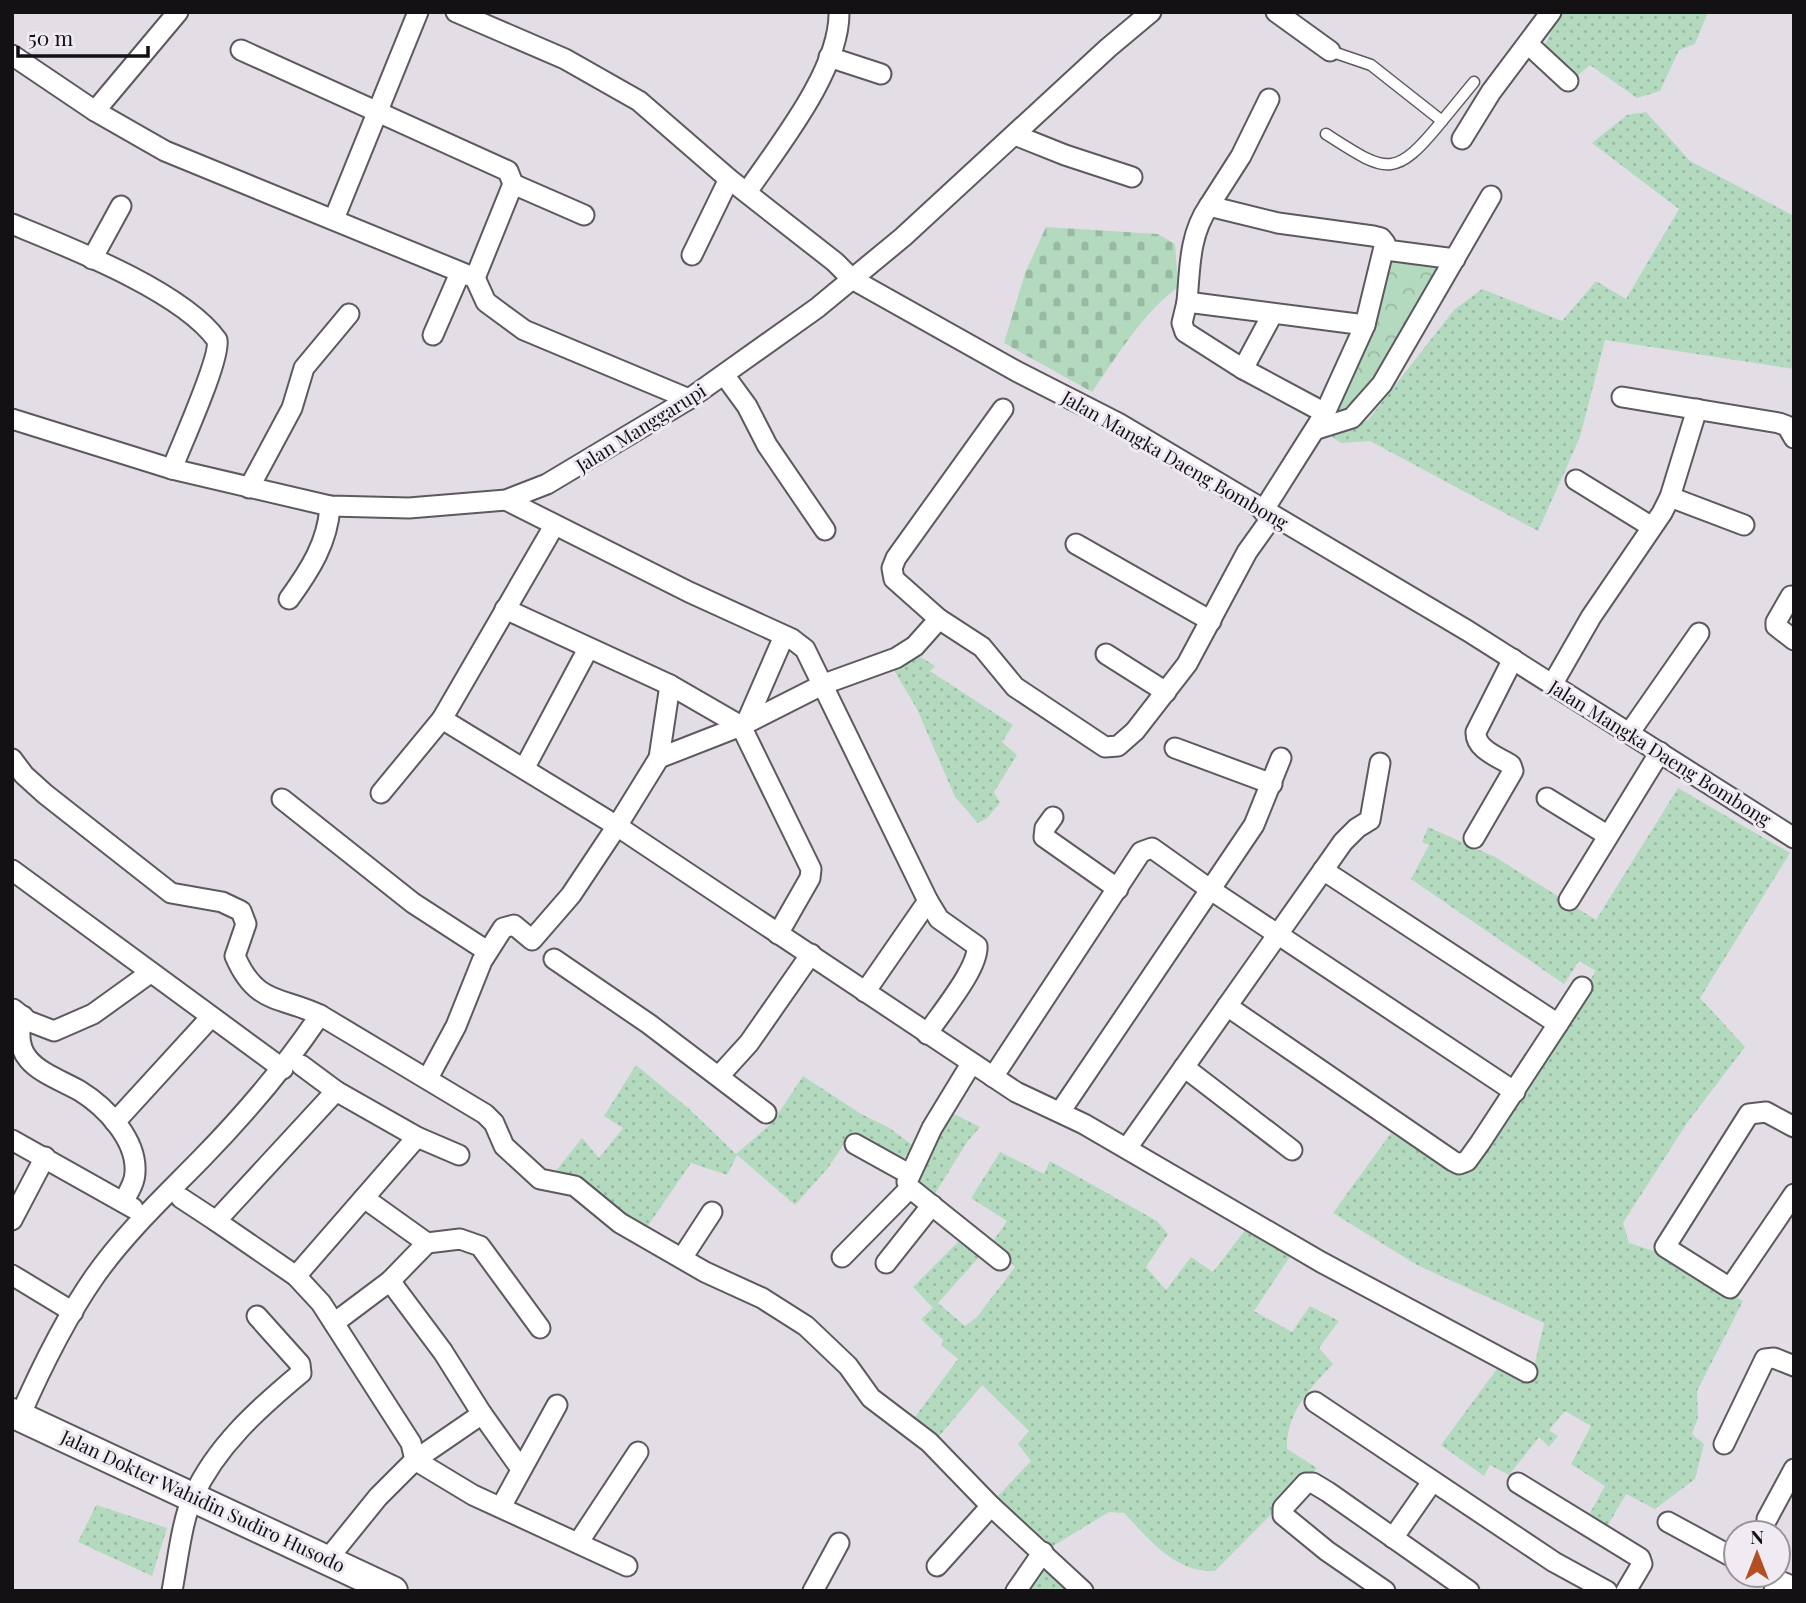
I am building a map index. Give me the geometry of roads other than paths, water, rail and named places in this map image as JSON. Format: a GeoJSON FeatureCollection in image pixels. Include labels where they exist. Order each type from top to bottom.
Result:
{"type":"FeatureCollection","features":[{"type":"Feature","properties":{"kind":"street"},"geometry":{"type":"LineString","coordinates":[[95,111],[178,12]]}},
{"type":"Feature","properties":{"kind":"street"},"geometry":{"type":"LineString","coordinates":[[334,219],[418,12]]}},
{"type":"Feature","properties":{"kind":"street","name":"Jalan Mangka Daeng Bombong"},"geometry":{"type":"LineString","coordinates":[[456,12],[565,59],[629,95],[835,262],[852,279],[1016,371],[1118,423],[1513,659],[1794,838]]}},
{"type":"Feature","properties":{"kind":"street"},"geometry":{"type":"LineString","coordinates":[[747,192],[803,106],[829,57],[839,24],[839,12]]}},
{"type":"Feature","properties":{"kind":"street","name":"Jalan Manggarupi"},"geometry":{"type":"LineString","coordinates":[[12,419],[172,469],[330,506],[409,508],[506,500],[547,484],[725,376],[903,237],[1108,48],[1151,12]]}},
{"type":"Feature","properties":{"kind":"street"},"geometry":{"type":"LineString","coordinates":[[1276,12],[1331,51]]}},
{"type":"Feature","properties":{"kind":"street"},"geometry":{"type":"LineString","coordinates":[[1462,139],[1491,92],[1551,12]]}},
{"type":"Feature","properties":{"kind":"street"},"geometry":{"type":"LineString","coordinates":[[1528,44],[1569,81]]}},
{"type":"Feature","properties":{"kind":"street"},"geometry":{"type":"LineString","coordinates":[[241,50],[508,170],[513,184],[467,276],[433,335]]}},
{"type":"Feature","properties":{"kind":"street"},"geometry":{"type":"LineString","coordinates":[[12,55],[95,111],[165,151],[467,276],[486,302],[524,330],[689,399]]}},
{"type":"Feature","properties":{"kind":"street"},"geometry":{"type":"LineString","coordinates":[[829,57],[881,74]]}},
{"type":"Feature","properties":{"kind":"street"},"geometry":{"type":"LineString","coordinates":[[1269,99],[1241,156],[1198,223],[1193,237],[1187,302],[1182,323],[1185,332],[1321,421],[1342,423],[1364,408],[1382,384],[1490,196]]}},
{"type":"Feature","properties":{"kind":"street"},"geometry":{"type":"LineString","coordinates":[[1015,135],[1132,177]]}},
{"type":"Feature","properties":{"kind":"street"},"geometry":{"type":"LineString","coordinates":[[692,255],[729,178]]}},
{"type":"Feature","properties":{"kind":"street"},"geometry":{"type":"LineString","coordinates":[[513,184],[584,215]]}},
{"type":"Feature","properties":{"kind":"street"},"geometry":{"type":"LineString","coordinates":[[92,259],[121,206]]}},
{"type":"Feature","properties":{"kind":"street"},"geometry":{"type":"LineString","coordinates":[[1003,409],[896,558],[892,568],[894,579],[939,619],[982,647],[1015,687],[1112,749],[1123,742],[1187,664],[1321,421],[1365,325],[1386,250],[1381,238],[1279,223],[1209,206]]}},
{"type":"Feature","properties":{"kind":"street"},"geometry":{"type":"LineString","coordinates":[[12,224],[92,259],[183,307],[217,340],[213,369],[198,399],[172,469]]}},
{"type":"Feature","properties":{"kind":"street"},"geometry":{"type":"LineString","coordinates":[[1386,250],[1455,259]]}},
{"type":"Feature","properties":{"kind":"street"},"geometry":{"type":"LineString","coordinates":[[1187,302],[1365,325]]}},
{"type":"Feature","properties":{"kind":"street"},"geometry":{"type":"LineString","coordinates":[[249,488],[292,408],[304,368],[349,314]]}},
{"type":"Feature","properties":{"kind":"street"},"geometry":{"type":"LineString","coordinates":[[1243,369],[1272,315]]}},
{"type":"Feature","properties":{"kind":"street"},"geometry":{"type":"LineString","coordinates":[[725,376],[747,406],[767,445],[825,530]]}},
{"type":"Feature","properties":{"kind":"street"},"geometry":{"type":"LineString","coordinates":[[1622,397],[1779,423],[1787,426],[1794,438]]}},
{"type":"Feature","properties":{"kind":"street"},"geometry":{"type":"LineString","coordinates":[[1552,685],[1591,617],[1670,497],[1697,409]]}},
{"type":"Feature","properties":{"kind":"street"},"geometry":{"type":"LineString","coordinates":[[1576,480],[1652,527]]}},
{"type":"Feature","properties":{"kind":"street"},"geometry":{"type":"LineString","coordinates":[[1670,497],[1744,525]]}},
{"type":"Feature","properties":{"kind":"street"},"geometry":{"type":"LineString","coordinates":[[506,500],[554,526],[784,636],[805,649],[928,901],[939,919],[977,946],[978,951],[969,970],[927,1034]]}},
{"type":"Feature","properties":{"kind":"street"},"geometry":{"type":"LineString","coordinates":[[289,599],[323,543],[329,527],[330,506]]}},
{"type":"Feature","properties":{"kind":"street"},"geometry":{"type":"LineString","coordinates":[[381,793],[442,719],[554,526]]}},
{"type":"Feature","properties":{"kind":"street"},"geometry":{"type":"LineString","coordinates":[[1076,544],[1211,621]]}},
{"type":"Feature","properties":{"kind":"street"},"geometry":{"type":"LineString","coordinates":[[1791,596],[1776,626],[1794,640]]}},
{"type":"Feature","properties":{"kind":"street"},"geometry":{"type":"LineString","coordinates":[[505,609],[670,685],[744,724],[811,869],[810,878],[778,934]]}},
{"type":"Feature","properties":{"kind":"street"},"geometry":{"type":"LineString","coordinates":[[659,758],[744,724],[824,684],[896,658],[915,646],[939,619]]}},
{"type":"Feature","properties":{"kind":"street"},"geometry":{"type":"LineString","coordinates":[[1630,732],[1699,633]]}},
{"type":"Feature","properties":{"kind":"street"},"geometry":{"type":"LineString","coordinates":[[744,724],[784,636]]}},
{"type":"Feature","properties":{"kind":"street"},"geometry":{"type":"LineString","coordinates":[[525,767],[589,649]]}},
{"type":"Feature","properties":{"kind":"street"},"geometry":{"type":"LineString","coordinates":[[1106,654],[1166,692]]}},
{"type":"Feature","properties":{"kind":"street"},"geometry":{"type":"LineString","coordinates":[[1474,838],[1513,771],[1511,765],[1478,745],[1476,732],[1513,659]]}},
{"type":"Feature","properties":{"kind":"street"},"geometry":{"type":"LineString","coordinates":[[428,1078],[456,1026],[485,955],[503,928],[510,923],[523,930],[532,940],[571,895],[659,758],[670,685]]}},
{"type":"Feature","properties":{"kind":"street"},"geometry":{"type":"LineString","coordinates":[[442,719],[617,825],[971,1064],[1127,1148],[1321,1262],[1527,1372]]}},
{"type":"Feature","properties":{"kind":"street"},"geometry":{"type":"LineString","coordinates":[[1175,748],[1272,784]]}},
{"type":"Feature","properties":{"kind":"street"},"geometry":{"type":"LineString","coordinates":[[1569,900],[1660,752]]}},
{"type":"Feature","properties":{"kind":"street"},"geometry":{"type":"LineString","coordinates":[[12,758],[24,775],[45,794],[171,893],[222,902],[241,911],[246,924],[237,941],[235,956],[242,971],[270,999],[320,1015],[428,1078],[492,1119],[504,1146],[540,1179],[575,1186],[620,1223],[762,1298],[806,1326],[848,1366],[871,1398],[929,1442],[990,1506],[1083,1591]]}},
{"type":"Feature","properties":{"kind":"street"},"geometry":{"type":"LineString","coordinates":[[1060,1112],[1254,825],[1281,758]]}},
{"type":"Feature","properties":{"kind":"street"},"geometry":{"type":"LineString","coordinates":[[1127,1148],[1323,870],[1351,833],[1373,816],[1381,763]]}},
{"type":"Feature","properties":{"kind":"street"},"geometry":{"type":"LineString","coordinates":[[1547,798],[1607,835]]}},
{"type":"Feature","properties":{"kind":"street"},"geometry":{"type":"LineString","coordinates":[[282,799],[413,903],[485,955]]}},
{"type":"Feature","properties":{"kind":"street"},"geometry":{"type":"LineString","coordinates":[[1053,817],[1045,828],[1044,837],[1118,889]]}},
{"type":"Feature","properties":{"kind":"street"},"geometry":{"type":"LineString","coordinates":[[993,1077],[1141,852],[1152,848],[1515,1091]]}},
{"type":"Feature","properties":{"kind":"street"},"geometry":{"type":"LineString","coordinates":[[12,870],[211,1017],[292,1067],[417,1137],[459,1155]]}},
{"type":"Feature","properties":{"kind":"street"},"geometry":{"type":"LineString","coordinates":[[1323,870],[1558,1024]]}},
{"type":"Feature","properties":{"kind":"street"},"geometry":{"type":"LineString","coordinates":[[865,992],[928,901]]}},
{"type":"Feature","properties":{"kind":"street"},"geometry":{"type":"LineString","coordinates":[[719,1076],[749,1043],[811,954]]}},
{"type":"Feature","properties":{"kind":"street"},"geometry":{"type":"LineString","coordinates":[[554,959],[719,1076],[766,1113]]}},
{"type":"Feature","properties":{"kind":"street"},"geometry":{"type":"LineString","coordinates":[[17,1012],[50,1030],[59,1030],[93,1014],[150,973]]}},
{"type":"Feature","properties":{"kind":"street"},"geometry":{"type":"LineString","coordinates":[[1227,1006],[1459,1164],[1467,1161],[1582,987]]}},
{"type":"Feature","properties":{"kind":"street"},"geometry":{"type":"LineString","coordinates":[[17,1012],[20,1042],[34,1065],[44,1074],[83,1093],[115,1122],[127,1139],[135,1163],[134,1181],[123,1202]]}},
{"type":"Feature","properties":{"kind":"street"},"geometry":{"type":"LineString","coordinates":[[16,1415],[95,1276],[145,1215],[292,1067],[320,1015]]}},
{"type":"Feature","properties":{"kind":"street"},"geometry":{"type":"LineString","coordinates":[[115,1122],[211,1017]]}},
{"type":"Feature","properties":{"kind":"street"},"geometry":{"type":"LineString","coordinates":[[842,1257],[909,1181],[971,1064]]}},
{"type":"Feature","properties":{"kind":"street"},"geometry":{"type":"LineString","coordinates":[[1184,1067],[1292,1150]]}},
{"type":"Feature","properties":{"kind":"street"},"geometry":{"type":"LineString","coordinates":[[216,1221],[335,1091]]}},
{"type":"Feature","properties":{"kind":"street"},"geometry":{"type":"LineString","coordinates":[[1794,1127],[1766,1112],[1749,1114],[1665,1247],[1730,1288],[1794,1194]]}},
{"type":"Feature","properties":{"kind":"street"},"geometry":{"type":"LineString","coordinates":[[296,1276],[417,1137]]}},
{"type":"Feature","properties":{"kind":"street"},"geometry":{"type":"LineString","coordinates":[[12,1140],[145,1215]]}},
{"type":"Feature","properties":{"kind":"street"},"geometry":{"type":"LineString","coordinates":[[855,1144],[909,1181],[932,1205],[1000,1260]]}},
{"type":"Feature","properties":{"kind":"street"},"geometry":{"type":"LineString","coordinates":[[12,1220],[45,1157]]}},
{"type":"Feature","properties":{"kind":"street"},"geometry":{"type":"LineString","coordinates":[[181,1198],[296,1276],[334,1324],[411,1443],[415,1460],[501,1507],[627,1566]]}},
{"type":"Feature","properties":{"kind":"street"},"geometry":{"type":"LineString","coordinates":[[364,1198],[427,1243]]}},
{"type":"Feature","properties":{"kind":"street"},"geometry":{"type":"LineString","coordinates":[[886,1263],[932,1205]]}},
{"type":"Feature","properties":{"kind":"street"},"geometry":{"type":"LineString","coordinates":[[682,1258],[712,1212]]}},
{"type":"Feature","properties":{"kind":"street"},"geometry":{"type":"LineString","coordinates":[[334,1324],[390,1281],[427,1243],[460,1239],[480,1246],[540,1328]]}},
{"type":"Feature","properties":{"kind":"street"},"geometry":{"type":"LineString","coordinates":[[12,1275],[73,1312]]}},
{"type":"Feature","properties":{"kind":"street"},"geometry":{"type":"LineString","coordinates":[[390,1281],[443,1352],[482,1414],[521,1468]]}},
{"type":"Feature","properties":{"kind":"street"},"geometry":{"type":"LineString","coordinates":[[172,1591],[192,1499],[233,1435],[301,1373],[300,1364],[257,1316]]}},
{"type":"Feature","properties":{"kind":"street"},"geometry":{"type":"LineString","coordinates":[[1724,1444],[1765,1359],[1791,1359]]}},
{"type":"Feature","properties":{"kind":"street"},"geometry":{"type":"LineString","coordinates":[[1315,1402],[1554,1562],[1607,1591]]}},
{"type":"Feature","properties":{"kind":"street"},"geometry":{"type":"LineString","coordinates":[[501,1507],[557,1405]]}},
{"type":"Feature","properties":{"kind":"street"},"geometry":{"type":"LineString","coordinates":[[327,1560],[378,1497],[415,1460],[482,1414]]}},
{"type":"Feature","properties":{"kind":"street","name":"Jalan Dokter Wahidin Sudiro Husodo"},"geometry":{"type":"LineString","coordinates":[[16,1415],[393,1591]]}},
{"type":"Feature","properties":{"kind":"street"},"geometry":{"type":"LineString","coordinates":[[578,1543],[638,1452]]}},
{"type":"Feature","properties":{"kind":"street"},"geometry":{"type":"LineString","coordinates":[[1767,1519],[1794,1469]]}},
{"type":"Feature","properties":{"kind":"street"},"geometry":{"type":"LineString","coordinates":[[1392,1538],[1432,1482]]}},
{"type":"Feature","properties":{"kind":"street"},"geometry":{"type":"LineString","coordinates":[[1385,1591],[1285,1518],[1283,1508],[1306,1483],[1313,1483],[1469,1591]]}},
{"type":"Feature","properties":{"kind":"street"},"geometry":{"type":"LineString","coordinates":[[1518,1483],[1640,1558],[1642,1564],[1626,1591]]}},
{"type":"Feature","properties":{"kind":"street"},"geometry":{"type":"LineString","coordinates":[[937,1566],[990,1506]]}},
{"type":"Feature","properties":{"kind":"street"},"geometry":{"type":"LineString","coordinates":[[1668,1522],[1722,1551]]}},
{"type":"Feature","properties":{"kind":"street"},"geometry":{"type":"LineString","coordinates":[[813,1591],[839,1543]]}},
{"type":"Feature","properties":{"kind":"street"},"geometry":{"type":"LineString","coordinates":[[1016,1591],[1043,1552]]}},
{"type":"Feature","properties":{"kind":"lane"},"geometry":{"type":"LineString","coordinates":[[1331,51],[1371,65],[1442,121]]}},
{"type":"Feature","properties":{"kind":"lane"},"geometry":{"type":"LineString","coordinates":[[1326,134],[1366,159],[1383,165],[1401,163],[1414,155],[1474,82]]}}]}
